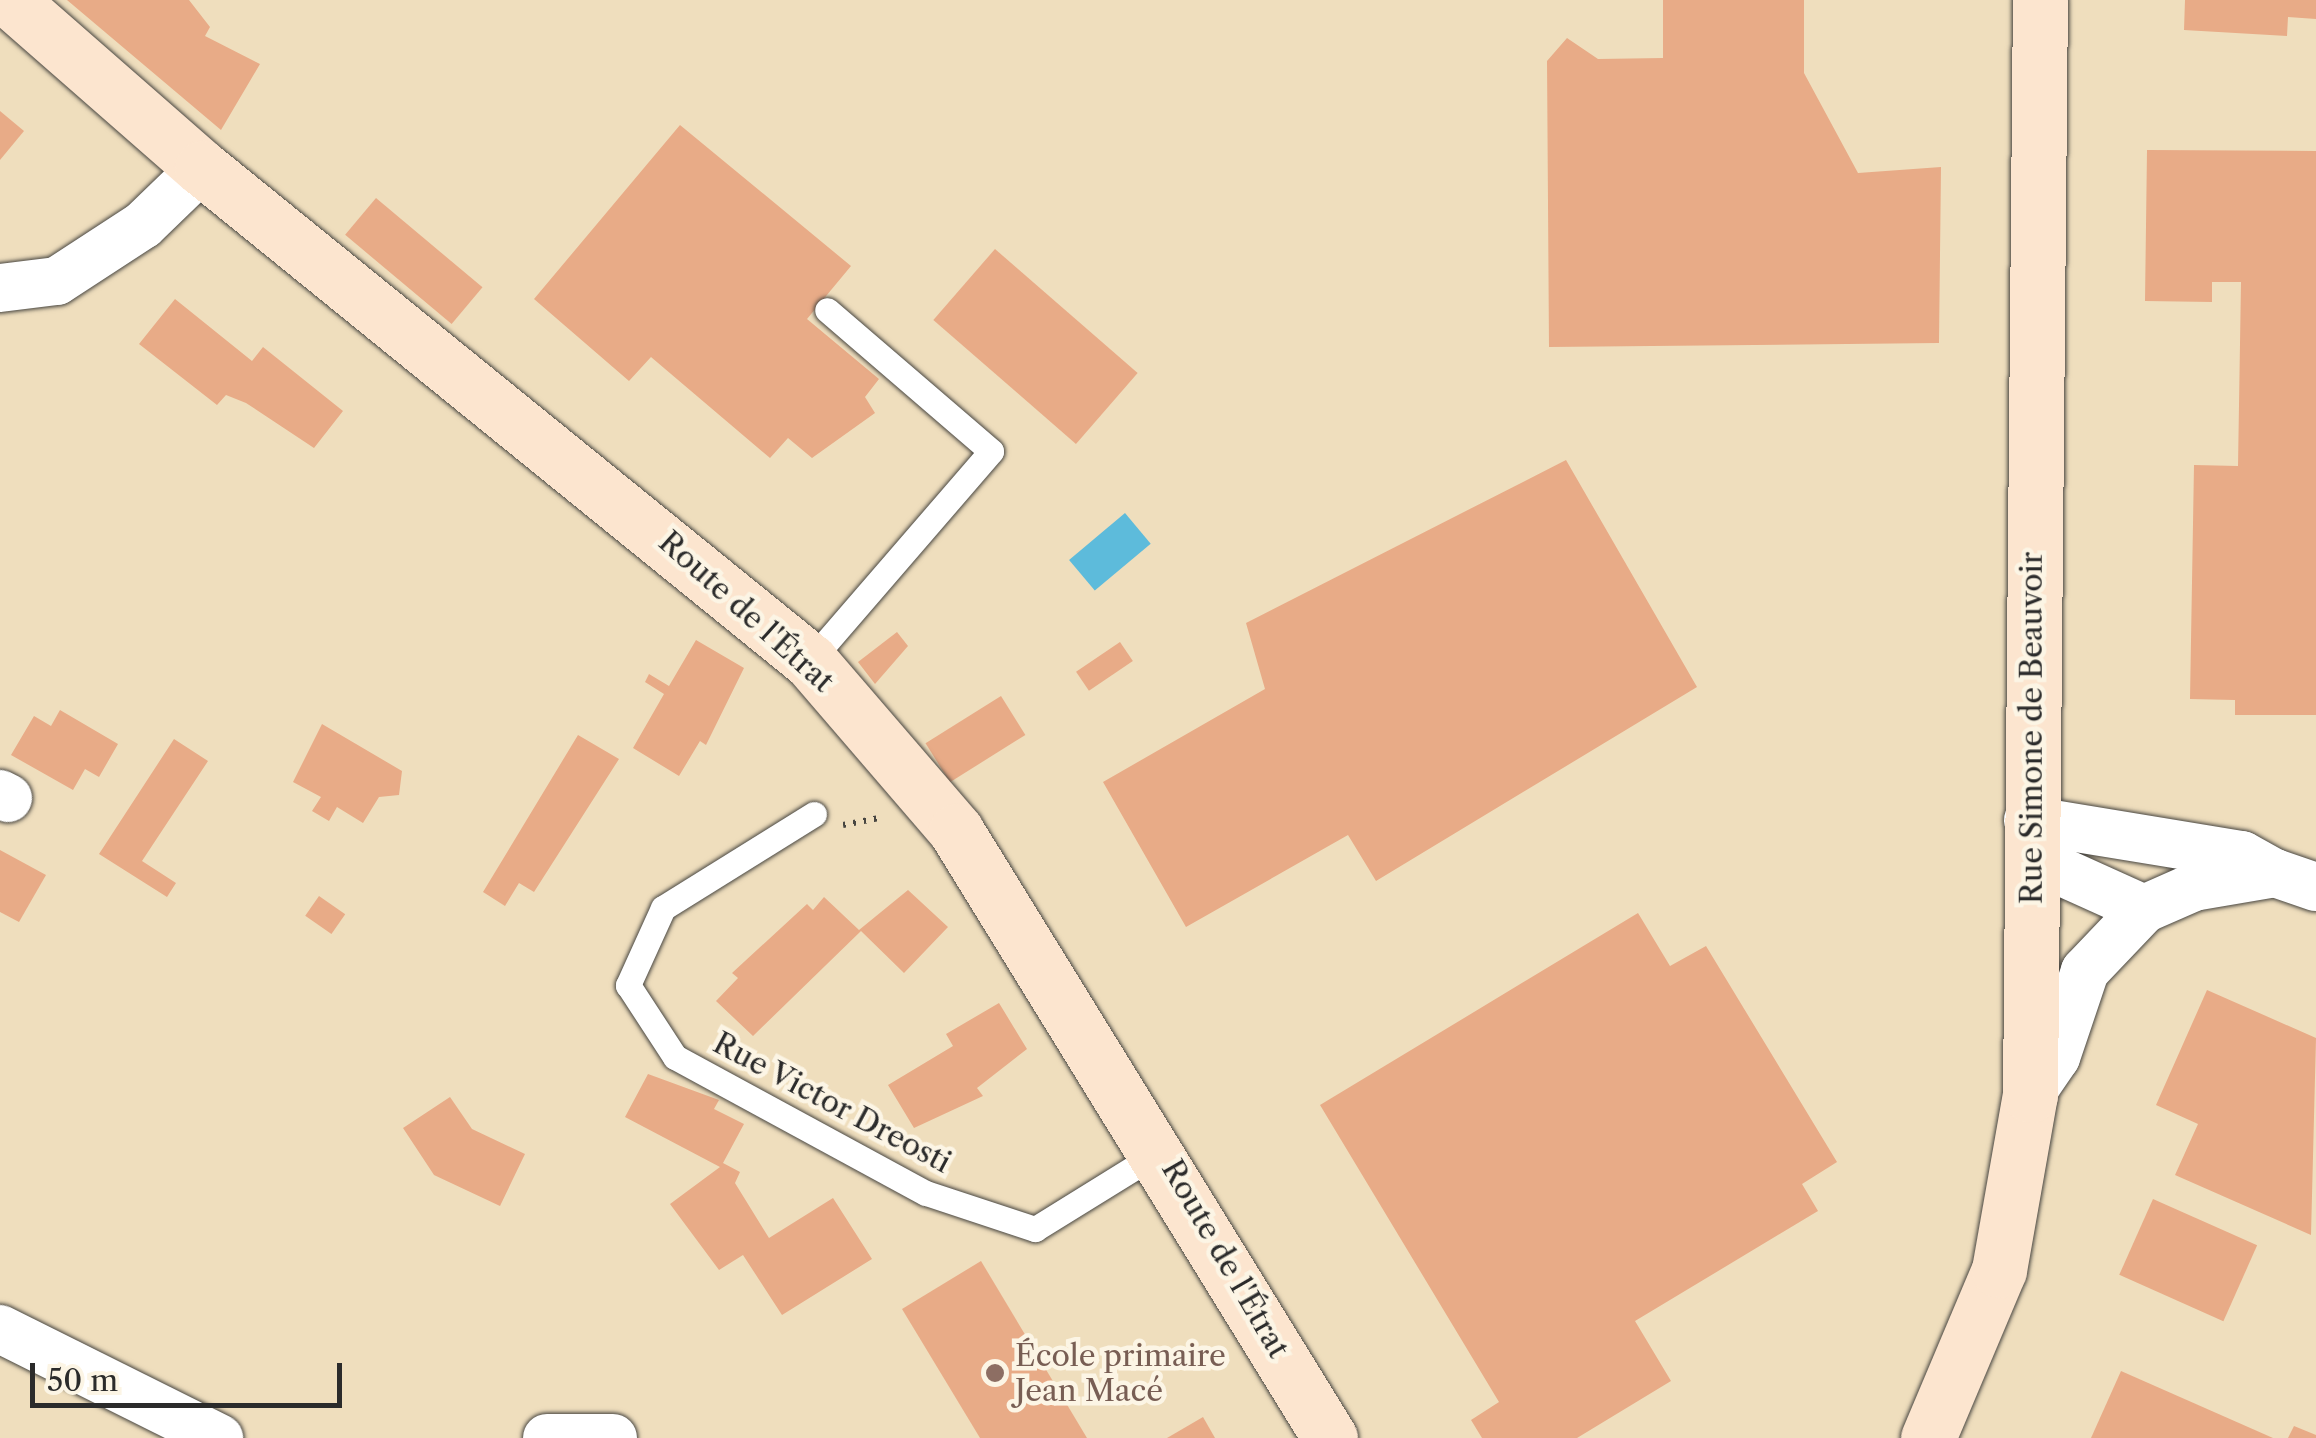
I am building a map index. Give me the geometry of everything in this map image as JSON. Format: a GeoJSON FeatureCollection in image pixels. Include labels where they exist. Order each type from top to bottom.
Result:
{"type":"FeatureCollection","features":[{"type":"Feature","properties":{"kind":"main road","name":"Route de l'Étrat"},"geometry":{"type":"LineString","coordinates":[[10,0],[202,168],[810,661],[935,808],[1161,1151],[1330,1438]]}},
{"type":"Feature","properties":{"kind":"main road","name":"Rue Simone de Beauvoir"},"geometry":{"type":"LineString","coordinates":[[1928,1438],[1998,1270],[2030,1095],[2040,0]]}},
{"type":"Feature","properties":{"kind":"street"},"geometry":{"type":"LineString","coordinates":[[0,288],[58,281],[143,225],[202,168]]}},
{"type":"Feature","properties":{"kind":"street"},"geometry":{"type":"LineString","coordinates":[[2030,838],[2242,855],[2296,880]]}},
{"type":"Feature","properties":{"kind":"street"},"geometry":{"type":"LineString","coordinates":[[2030,838],[2144,908]]}},
{"type":"Feature","properties":{"kind":"street"},"geometry":{"type":"LineString","coordinates":[[2030,1095],[2056,1057],[2085,970],[2144,908],[2194,887],[2296,880]]}},
{"type":"Feature","properties":{"kind":"street"},"geometry":{"type":"LineString","coordinates":[[0,1329],[220,1438]]}},
{"type":"Feature","properties":{"kind":"street"},"geometry":{"type":"LineString","coordinates":[[547,1438],[613,1438]]}},
{"type":"Feature","properties":{"kind":"lane"},"geometry":{"type":"LineString","coordinates":[[810,661],[991,451],[828,310]]}},
{"type":"Feature","properties":{"kind":"lane","name":"Rue Victor Dreosti"},"geometry":{"type":"LineString","coordinates":[[814,814],[663,908],[628,985],[675,1057],[926,1193],[1036,1229],[1161,1151]]}},
{"type":"Feature","properties":{"kind":"path"},"geometry":{"type":"LineString","coordinates":[[777,837],[935,808]]}},
{"type":"Feature","properties":{"kind":"water"},"geometry":{"type":"Polygon","coordinates":[[[1125,513],[1151,544],[1095,591],[1069,560],[1125,513]]]}},
{"type":"Feature","properties":{"kind":"building"},"geometry":{"type":"Polygon","coordinates":[[[67,0],[189,0],[210,27],[205,36],[260,64],[221,130],[67,0]]]}},
{"type":"Feature","properties":{"kind":"building"},"geometry":{"type":"Polygon","coordinates":[[[1663,0],[1804,0],[1804,73],[1858,173],[1941,167],[1939,343],[1549,347],[1547,61],[1567,38],[1598,59],[1663,58],[1663,0]]]}},
{"type":"Feature","properties":{"kind":"building"},"geometry":{"type":"Polygon","coordinates":[[[2185,0],[2316,0],[2316,19],[2288,17],[2287,36],[2184,30],[2185,0]]]}},
{"type":"Feature","properties":{"kind":"building"},"geometry":{"type":"Polygon","coordinates":[[[0,111],[24,131],[0,160],[0,111]]]}},
{"type":"Feature","properties":{"kind":"building"},"geometry":{"type":"Polygon","coordinates":[[[680,125],[851,266],[807,319],[879,379],[865,397],[875,413],[812,458],[788,438],[770,458],[651,357],[629,381],[534,299],[680,125]]]}},
{"type":"Feature","properties":{"kind":"building"},"geometry":{"type":"Polygon","coordinates":[[[2147,150],[2316,151],[2316,715],[2235,715],[2235,700],[2190,699],[2194,465],[2238,466],[2241,282],[2212,282],[2212,302],[2145,301],[2147,150]]]}},
{"type":"Feature","properties":{"kind":"building"},"geometry":{"type":"Polygon","coordinates":[[[376,198],[482,287],[452,324],[345,235],[376,198]]]}},
{"type":"Feature","properties":{"kind":"building"},"geometry":{"type":"Polygon","coordinates":[[[995,249],[1138,373],[1076,444],[933,320],[995,249]]]}},
{"type":"Feature","properties":{"kind":"building"},"geometry":{"type":"Polygon","coordinates":[[[175,299],[252,361],[263,347],[343,411],[314,448],[246,403],[226,395],[217,405],[139,344],[175,299]]]}},
{"type":"Feature","properties":{"kind":"building"},"geometry":{"type":"Polygon","coordinates":[[[1566,460],[1697,687],[1376,881],[1348,835],[1186,927],[1103,782],[1265,689],[1246,623],[1566,460]]]}},
{"type":"Feature","properties":{"kind":"building"},"geometry":{"type":"Polygon","coordinates":[[[897,632],[908,646],[875,684],[858,662],[897,632]]]}},
{"type":"Feature","properties":{"kind":"building"},"geometry":{"type":"Polygon","coordinates":[[[696,640],[744,668],[706,745],[700,741],[679,776],[633,748],[664,694],[645,682],[649,674],[669,686],[696,640]]]}},
{"type":"Feature","properties":{"kind":"building"},"geometry":{"type":"Polygon","coordinates":[[[1120,642],[1133,661],[1089,691],[1076,672],[1120,642]]]}},
{"type":"Feature","properties":{"kind":"building"},"geometry":{"type":"Polygon","coordinates":[[[1001,696],[1025,735],[950,782],[926,743],[1001,696]]]}},
{"type":"Feature","properties":{"kind":"building"},"geometry":{"type":"Polygon","coordinates":[[[60,710],[118,744],[99,777],[85,769],[73,790],[11,755],[34,716],[51,726],[60,710]]]}},
{"type":"Feature","properties":{"kind":"building"},"geometry":{"type":"Polygon","coordinates":[[[322,724],[402,771],[399,795],[379,797],[363,823],[337,807],[329,821],[312,811],[321,797],[293,782],[322,724]]]}},
{"type":"Feature","properties":{"kind":"building"},"geometry":{"type":"Polygon","coordinates":[[[578,735],[619,759],[534,892],[519,883],[505,906],[483,892],[578,735]]]}},
{"type":"Feature","properties":{"kind":"building"},"geometry":{"type":"Polygon","coordinates":[[[174,739],[208,761],[142,861],[176,883],[167,897],[99,854],[174,739]]]}},
{"type":"Feature","properties":{"kind":"building"},"geometry":{"type":"Polygon","coordinates":[[[0,850],[46,875],[19,922],[0,912],[0,850]]]}},
{"type":"Feature","properties":{"kind":"building"},"geometry":{"type":"Polygon","coordinates":[[[908,890],[948,927],[904,973],[861,931],[753,1036],[716,1001],[738,978],[732,973],[807,904],[813,910],[824,897],[859,930],[908,890]]]}},
{"type":"Feature","properties":{"kind":"building"},"geometry":{"type":"Polygon","coordinates":[[[319,896],[345,914],[331,934],[305,916],[319,896]]]}},
{"type":"Feature","properties":{"kind":"building"},"geometry":{"type":"Polygon","coordinates":[[[1638,913],[1670,966],[1706,946],[1837,1162],[1802,1184],[1818,1211],[1635,1321],[1671,1381],[1577,1438],[1482,1438],[1471,1420],[1499,1402],[1320,1105],[1638,913]]]}},
{"type":"Feature","properties":{"kind":"building"},"geometry":{"type":"Polygon","coordinates":[[[2207,990],[2316,1038],[2311,1235],[2175,1175],[2198,1124],[2156,1105],[2207,990]]]}},
{"type":"Feature","properties":{"kind":"building"},"geometry":{"type":"Polygon","coordinates":[[[999,1003],[1027,1049],[977,1088],[983,1096],[914,1128],[888,1085],[953,1046],[946,1034],[999,1003]]]}},
{"type":"Feature","properties":{"kind":"building"},"geometry":{"type":"Polygon","coordinates":[[[648,1074],[719,1100],[714,1109],[744,1124],[723,1163],[740,1172],[735,1183],[769,1238],[833,1198],[872,1259],[782,1315],[743,1255],[719,1270],[670,1204],[720,1167],[625,1117],[648,1074]]]}},
{"type":"Feature","properties":{"kind":"building"},"geometry":{"type":"Polygon","coordinates":[[[450,1097],[472,1129],[525,1154],[500,1206],[434,1175],[403,1128],[450,1097]]]}},
{"type":"Feature","properties":{"kind":"building"},"geometry":{"type":"Polygon","coordinates":[[[2153,1199],[2257,1245],[2223,1321],[2119,1275],[2153,1199]]]}},
{"type":"Feature","properties":{"kind":"building","name":"École primaire Jean Macé"},"geometry":{"type":"Polygon","coordinates":[[[981,1261],[1087,1438],[980,1438],[902,1309],[981,1261]]]}},
{"type":"Feature","properties":{"kind":"building"},"geometry":{"type":"Polygon","coordinates":[[[2121,1371],[2273,1438],[2091,1438],[2121,1371]]]}},
{"type":"Feature","properties":{"kind":"building"},"geometry":{"type":"Polygon","coordinates":[[[1203,1417],[1215,1438],[1167,1438],[1203,1417]]]}},
{"type":"Feature","properties":{"kind":"building"},"geometry":{"type":"Polygon","coordinates":[[[2294,1426],[2316,1435],[2316,1438],[2288,1438],[2294,1426]]]}},
{"type":"Feature","properties":{"kind":"place","name":"École primaire Jean Macé"},"geometry":{"type":"Point","coordinates":[995,1373]}}]}
